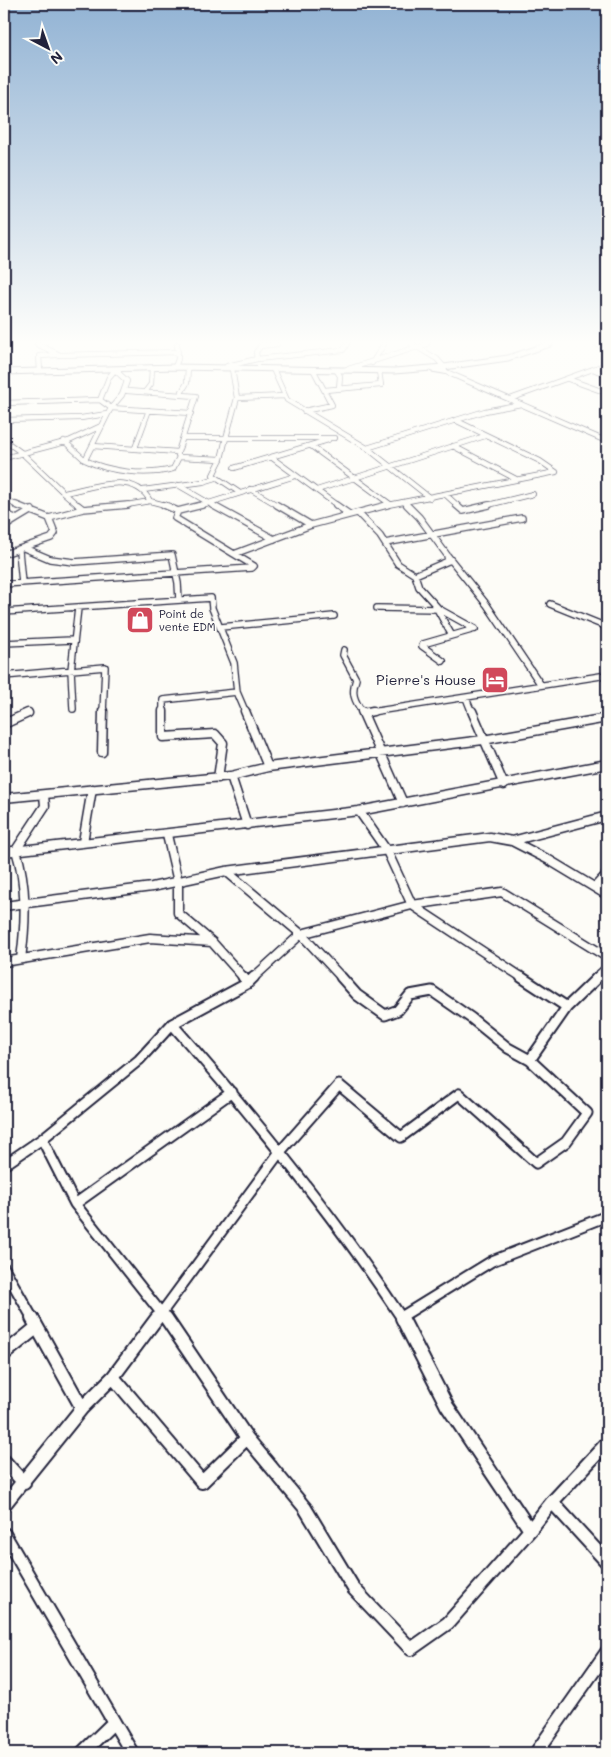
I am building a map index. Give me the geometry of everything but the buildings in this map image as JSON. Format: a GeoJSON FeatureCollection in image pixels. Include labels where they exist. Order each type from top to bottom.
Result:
{"type":"FeatureCollection","features":[{"type":"Feature","properties":{"kind":"street"},"geometry":{"type":"LineString","coordinates":[[4,458],[93,432],[101,426]]}},
{"type":"Feature","properties":{"kind":"street"},"geometry":{"type":"LineString","coordinates":[[85,460],[103,426]]}},
{"type":"Feature","properties":{"kind":"street"},"geometry":{"type":"LineString","coordinates":[[135,448],[143,426]]}},
{"type":"Feature","properties":{"kind":"street"},"geometry":{"type":"LineString","coordinates":[[64,441],[85,460],[96,466],[123,470],[170,470],[174,469],[187,426]]}},
{"type":"Feature","properties":{"kind":"street"},"geometry":{"type":"LineString","coordinates":[[229,426],[221,459],[213,475],[240,493]]}},
{"type":"Feature","properties":{"kind":"street"},"geometry":{"type":"LineString","coordinates":[[329,426],[391,465],[430,498]]}},
{"type":"Feature","properties":{"kind":"street"},"geometry":{"type":"LineString","coordinates":[[366,448],[436,426]]}},
{"type":"Feature","properties":{"kind":"street"},"geometry":{"type":"LineString","coordinates":[[234,554],[311,525],[349,514],[390,504],[405,503],[556,472],[540,461],[467,426]]}},
{"type":"Feature","properties":{"kind":"street"},"geometry":{"type":"LineString","coordinates":[[572,426],[606,441]]}},
{"type":"Feature","properties":{"kind":"street"},"geometry":{"type":"LineString","coordinates":[[234,468],[311,446],[335,438],[340,433]]}},
{"type":"Feature","properties":{"kind":"street"},"geometry":{"type":"LineString","coordinates":[[317,490],[486,436]]}},
{"type":"Feature","properties":{"kind":"street"},"geometry":{"type":"LineString","coordinates":[[184,438],[335,438]]}},
{"type":"Feature","properties":{"kind":"street"},"geometry":{"type":"LineString","coordinates":[[4,440],[84,509]]}},
{"type":"Feature","properties":{"kind":"street"},"geometry":{"type":"LineString","coordinates":[[93,446],[135,448],[221,459]]}},
{"type":"Feature","properties":{"kind":"street"},"geometry":{"type":"LineString","coordinates":[[311,446],[390,504]]}},
{"type":"Feature","properties":{"kind":"street"},"geometry":{"type":"LineString","coordinates":[[453,446],[516,479]]}},
{"type":"Feature","properties":{"kind":"street"},"geometry":{"type":"LineString","coordinates":[[271,457],[349,514]]}},
{"type":"Feature","properties":{"kind":"street"},"geometry":{"type":"LineString","coordinates":[[178,511],[295,476]]}},
{"type":"Feature","properties":{"kind":"street"},"geometry":{"type":"LineString","coordinates":[[144,490],[216,478]]}},
{"type":"Feature","properties":{"kind":"street"},"geometry":{"type":"LineString","coordinates":[[64,493],[133,484],[144,490],[150,501]]}},
{"type":"Feature","properties":{"kind":"street"},"geometry":{"type":"LineString","coordinates":[[178,485],[274,540]]}},
{"type":"Feature","properties":{"kind":"street"},"geometry":{"type":"LineString","coordinates":[[250,489],[311,525]]}},
{"type":"Feature","properties":{"kind":"street"},"geometry":{"type":"LineString","coordinates":[[446,495],[463,511],[534,494]]}},
{"type":"Feature","properties":{"kind":"street"},"geometry":{"type":"LineString","coordinates":[[4,500],[49,518],[84,509],[109,508],[150,501],[173,507],[178,511]]}},
{"type":"Feature","properties":{"kind":"street"},"geometry":{"type":"LineString","coordinates":[[405,503],[487,605],[541,685]]}},
{"type":"Feature","properties":{"kind":"street"},"geometry":{"type":"LineString","coordinates":[[4,526],[32,510]]}},
{"type":"Feature","properties":{"kind":"street"},"geometry":{"type":"LineString","coordinates":[[4,584],[254,566],[175,518],[178,511]]}},
{"type":"Feature","properties":{"kind":"street"},"geometry":{"type":"LineString","coordinates":[[4,513],[17,519]]}},
{"type":"Feature","properties":{"kind":"street"},"geometry":{"type":"LineString","coordinates":[[358,513],[385,543],[398,564],[415,575],[419,587],[438,610],[451,634]]}},
{"type":"Feature","properties":{"kind":"street"},"geometry":{"type":"LineString","coordinates":[[4,554],[51,538],[55,533],[49,518]]}},
{"type":"Feature","properties":{"kind":"street"},"geometry":{"type":"LineString","coordinates":[[385,543],[522,518]]}},
{"type":"Feature","properties":{"kind":"street"},"geometry":{"type":"LineString","coordinates":[[22,549],[50,559],[74,562],[172,555],[174,571],[181,586],[178,600]]}},
{"type":"Feature","properties":{"kind":"street"},"geometry":{"type":"LineString","coordinates":[[22,549],[22,583]]}},
{"type":"Feature","properties":{"kind":"street"},"geometry":{"type":"LineString","coordinates":[[415,575],[448,561],[447,555]]}},
{"type":"Feature","properties":{"kind":"street"},"geometry":{"type":"LineString","coordinates":[[4,612],[211,598],[212,608],[234,663],[238,692],[268,767]]}},
{"type":"Feature","properties":{"kind":"street"},"geometry":{"type":"LineString","coordinates":[[550,604],[607,628]]}},
{"type":"Feature","properties":{"kind":"street"},"geometry":{"type":"LineString","coordinates":[[378,608],[403,607],[438,610],[475,629],[451,634],[423,644],[422,646],[443,661]]}},
{"type":"Feature","properties":{"kind":"street"},"geometry":{"type":"LineString","coordinates":[[73,709],[71,670],[78,608]]}},
{"type":"Feature","properties":{"kind":"street"},"geometry":{"type":"LineString","coordinates":[[221,627],[334,616]]}},
{"type":"Feature","properties":{"kind":"street"},"geometry":{"type":"LineString","coordinates":[[4,643],[73,640]]}},
{"type":"Feature","properties":{"kind":"street"},"geometry":{"type":"LineString","coordinates":[[344,650],[343,655],[356,679],[352,692],[356,703],[363,713],[403,803]]}},
{"type":"Feature","properties":{"kind":"street"},"geometry":{"type":"LineString","coordinates":[[4,676],[106,668],[102,752]]}},
{"type":"Feature","properties":{"kind":"street"},"geometry":{"type":"LineString","coordinates":[[363,713],[607,675]]}},
{"type":"Feature","properties":{"kind":"street"},"geometry":{"type":"LineString","coordinates":[[218,778],[222,741],[215,734],[163,737],[163,700],[238,692]]}},
{"type":"Feature","properties":{"kind":"street"},"geometry":{"type":"LineString","coordinates":[[466,698],[504,784]]}},
{"type":"Feature","properties":{"kind":"street"},"geometry":{"type":"LineString","coordinates":[[4,724],[28,713]]}},
{"type":"Feature","properties":{"kind":"street"},"geometry":{"type":"LineString","coordinates":[[4,798],[218,778],[268,767],[483,740],[607,718]]}},
{"type":"Feature","properties":{"kind":"street"},"geometry":{"type":"LineString","coordinates":[[4,852],[83,842],[168,835],[359,811],[607,764]]}},
{"type":"Feature","properties":{"kind":"street"},"geometry":{"type":"LineString","coordinates":[[231,776],[247,825]]}},
{"type":"Feature","properties":{"kind":"street"},"geometry":{"type":"LineString","coordinates":[[83,842],[92,789]]}},
{"type":"Feature","properties":{"kind":"street"},"geometry":{"type":"LineString","coordinates":[[16,850],[45,806],[44,795]]}},
{"type":"Feature","properties":{"kind":"street"},"geometry":{"type":"LineString","coordinates":[[359,811],[387,851],[412,905],[567,1007]]}},
{"type":"Feature","properties":{"kind":"street"},"geometry":{"type":"LineString","coordinates":[[512,841],[607,816]]}},
{"type":"Feature","properties":{"kind":"street"},"geometry":{"type":"LineString","coordinates":[[168,835],[178,882],[178,913],[212,942],[248,983]]}},
{"type":"Feature","properties":{"kind":"street"},"geometry":{"type":"LineString","coordinates":[[4,906],[178,882],[226,871],[490,837],[512,841],[607,895]]}},
{"type":"Feature","properties":{"kind":"street"},"geometry":{"type":"LineString","coordinates":[[16,850],[21,864],[26,903],[21,959]]}},
{"type":"Feature","properties":{"kind":"street"},"geometry":{"type":"LineString","coordinates":[[4,1505],[24,1483],[82,1408],[113,1377],[238,1213],[279,1153],[339,1086],[401,1137],[458,1094],[536,1163],[559,1148],[570,1138],[587,1113],[530,1060],[508,1048],[471,1018],[432,991],[410,994],[398,1010],[385,1014],[357,995],[301,934],[226,871]]}},
{"type":"Feature","properties":{"kind":"street"},"geometry":{"type":"LineString","coordinates":[[595,887],[607,874]]}},
{"type":"Feature","properties":{"kind":"street"},"geometry":{"type":"LineString","coordinates":[[4,1165],[42,1139],[139,1060],[172,1024],[248,983],[301,934],[412,905],[502,892],[607,957]]}},
{"type":"Feature","properties":{"kind":"street"},"geometry":{"type":"LineString","coordinates":[[4,962],[150,938],[212,942]]}},
{"type":"Feature","properties":{"kind":"street"},"geometry":{"type":"LineString","coordinates":[[530,1060],[567,1007],[607,968]]}},
{"type":"Feature","properties":{"kind":"street"},"geometry":{"type":"LineString","coordinates":[[172,1024],[232,1092],[374,1275],[401,1318],[447,1406],[530,1530]]}},
{"type":"Feature","properties":{"kind":"street"},"geometry":{"type":"LineString","coordinates":[[76,1204],[232,1092]]}},
{"type":"Feature","properties":{"kind":"street"},"geometry":{"type":"LineString","coordinates":[[42,1139],[76,1204],[162,1313],[247,1438],[305,1508],[354,1589],[411,1649],[448,1623],[530,1530],[552,1502],[607,1443]]}},
{"type":"Feature","properties":{"kind":"street"},"geometry":{"type":"LineString","coordinates":[[401,1318],[492,1261],[607,1216]]}},
{"type":"Feature","properties":{"kind":"street"},"geometry":{"type":"LineString","coordinates":[[4,1268],[82,1408]]}},
{"type":"Feature","properties":{"kind":"street"},"geometry":{"type":"LineString","coordinates":[[4,1354],[36,1328]]}},
{"type":"Feature","properties":{"kind":"street"},"geometry":{"type":"LineString","coordinates":[[113,1377],[202,1482],[247,1438]]}},
{"type":"Feature","properties":{"kind":"street"},"geometry":{"type":"LineString","coordinates":[[4,1461],[24,1483]]}},
{"type":"Feature","properties":{"kind":"street"},"geometry":{"type":"LineString","coordinates":[[552,1502],[607,1562]]}},
{"type":"Feature","properties":{"kind":"street"},"geometry":{"type":"LineString","coordinates":[[4,1534],[132,1753]]}},
{"type":"Feature","properties":{"kind":"street"},"geometry":{"type":"LineString","coordinates":[[536,1753],[607,1652]]}},
{"type":"Feature","properties":{"kind":"street"},"geometry":{"type":"LineString","coordinates":[[82,1753],[114,1722]]}},
{"type":"Feature","properties":{"kind":"place","name":"Point de vente EDM"},"geometry":{"type":"Point","coordinates":[140,620]}},
{"type":"Feature","properties":{"kind":"place","name":"Pierre's House"},"geometry":{"type":"Point","coordinates":[495,680]}}]}
